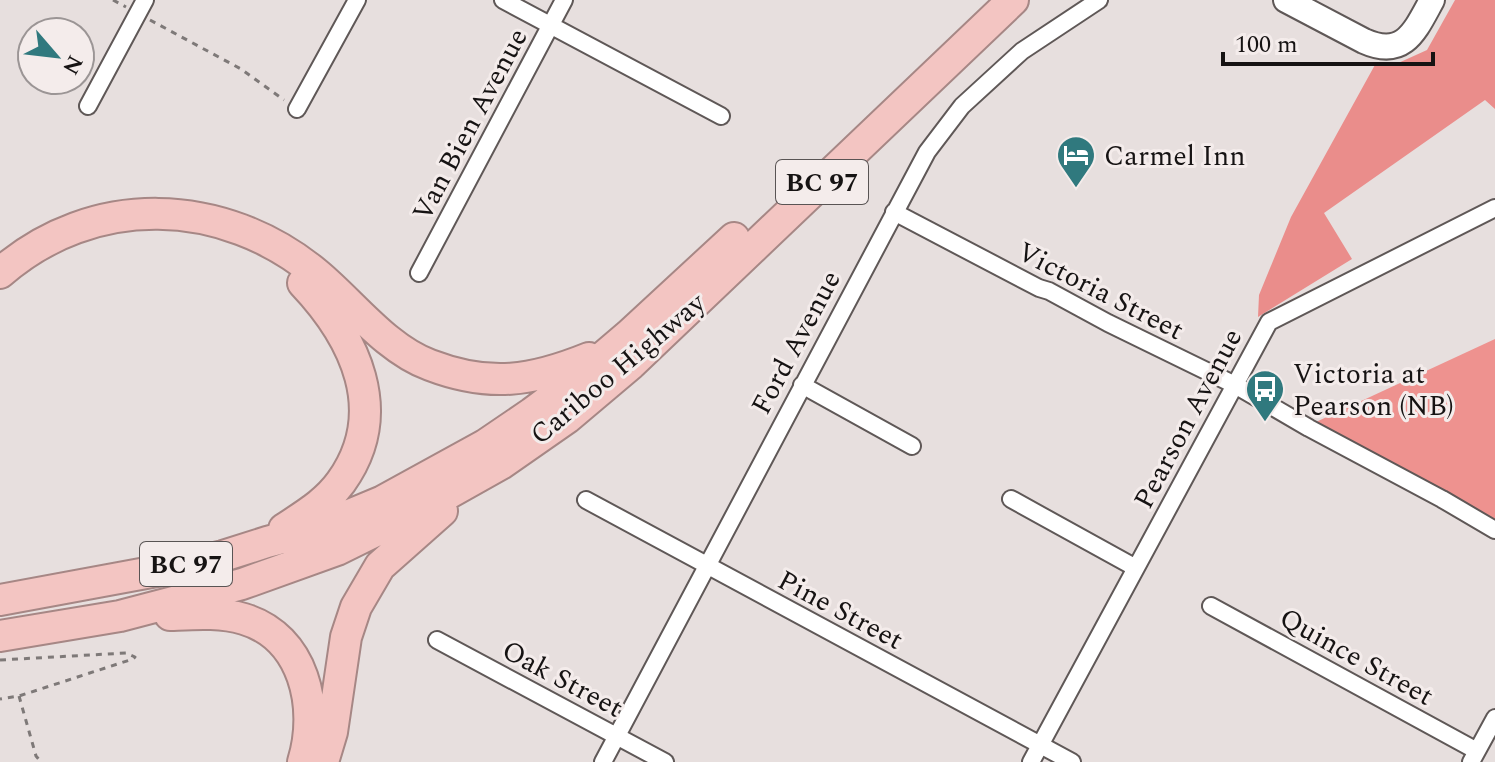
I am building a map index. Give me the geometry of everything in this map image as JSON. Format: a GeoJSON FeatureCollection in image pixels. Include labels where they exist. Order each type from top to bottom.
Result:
{"type":"FeatureCollection","features":[{"type":"Feature","properties":{"kind":"highway","name":"Cariboo Highway"},"geometry":{"type":"LineString","coordinates":[[0,600],[157,571],[316,529],[383,501],[485,445],[575,381],[629,335],[986,0]]}},
{"type":"Feature","properties":{"kind":"highway","name":"Cariboo Highway"},"geometry":{"type":"LineString","coordinates":[[2,652],[120,616],[242,584],[337,550],[501,464],[567,418],[631,364],[1013,0]]}},
{"type":"Feature","properties":{"kind":"highway"},"geometry":{"type":"LineString","coordinates":[[0,273],[47,239],[81,225],[116,216],[155,213],[187,215],[256,234],[291,253],[401,350],[428,365],[459,374],[494,380],[556,371],[594,356],[629,335]]}},
{"type":"Feature","properties":{"kind":"highway"},"geometry":{"type":"LineString","coordinates":[[0,288],[53,248],[82,236],[146,226],[183,229],[248,246],[272,259],[303,283],[335,321],[349,345],[361,378],[365,410],[358,452],[340,483],[313,510],[267,542]]}},
{"type":"Feature","properties":{"kind":"highway"},"geometry":{"type":"LineString","coordinates":[[323,762],[332,732],[346,637],[356,607],[380,566],[428,522],[501,464]]}},
{"type":"Feature","properties":{"kind":"highway"},"geometry":{"type":"LineString","coordinates":[[120,616],[220,614],[246,619],[283,643],[305,681],[309,702],[303,762]]}},
{"type":"Feature","properties":{"kind":"street"},"geometry":{"type":"LineString","coordinates":[[297,109],[357,0]]}},
{"type":"Feature","properties":{"kind":"street"},"geometry":{"type":"LineString","coordinates":[[503,0],[721,116]]}},
{"type":"Feature","properties":{"kind":"street","name":"Van Bien Avenue"},"geometry":{"type":"LineString","coordinates":[[419,273],[564,0]]}},
{"type":"Feature","properties":{"kind":"street","name":"Ford Avenue"},"geometry":{"type":"LineString","coordinates":[[603,762],[927,152],[962,106],[1022,51],[1099,0]]}},
{"type":"Feature","properties":{"kind":"street"},"geometry":{"type":"LineString","coordinates":[[1286,0],[1377,47],[1393,48],[1417,26],[1432,0]]}},
{"type":"Feature","properties":{"kind":"street"},"geometry":{"type":"LineString","coordinates":[[88,106],[142,7]]}},
{"type":"Feature","properties":{"kind":"street","name":"Pearson Avenue"},"geometry":{"type":"LineString","coordinates":[[1031,762],[1269,322],[1495,208]]}},
{"type":"Feature","properties":{"kind":"street","name":"Victoria Street"},"geometry":{"type":"LineString","coordinates":[[894,212],[1235,385],[1495,530]]}},
{"type":"Feature","properties":{"kind":"street"},"geometry":{"type":"LineString","coordinates":[[802,385],[912,446]]}},
{"type":"Feature","properties":{"kind":"street"},"geometry":{"type":"LineString","coordinates":[[1011,499],[1136,568]]}},
{"type":"Feature","properties":{"kind":"street","name":"Pine Street"},"geometry":{"type":"LineString","coordinates":[[586,500],[1072,762]]}},
{"type":"Feature","properties":{"kind":"street","name":"Quince Street"},"geometry":{"type":"LineString","coordinates":[[1211,606],[1474,756]]}},
{"type":"Feature","properties":{"kind":"street","name":"Oak Street"},"geometry":{"type":"LineString","coordinates":[[437,640],[665,762]]}},
{"type":"Feature","properties":{"kind":"street"},"geometry":{"type":"LineString","coordinates":[[1474,756],[1495,718]]}},
{"type":"Feature","properties":{"kind":"path"},"geometry":{"type":"LineString","coordinates":[[142,7],[241,69],[297,109]]}},
{"type":"Feature","properties":{"kind":"path"},"geometry":{"type":"LineString","coordinates":[[0,699],[19,696],[135,657],[126,653],[2,652]]}},
{"type":"Feature","properties":{"kind":"path"},"geometry":{"type":"LineString","coordinates":[[19,696],[36,756],[41,762]]}},
{"type":"Feature","properties":{"kind":"shaded area"},"geometry":{"type":"Polygon","coordinates":[[[1455,0],[1495,0],[1495,109],[1485,100],[1324,213],[1352,259],[1258,317],[1259,295],[1291,217],[1376,63],[1396,64],[1427,50],[1455,0]]]}},
{"type":"Feature","properties":{"kind":"shaded area"},"geometry":{"type":"Polygon","coordinates":[[[1495,339],[1495,528],[1303,428],[1495,339]]]}},
{"type":"Feature","properties":{"kind":"place","name":"Carmel Inn"},"geometry":{"type":"Point","coordinates":[1076,189]}},
{"type":"Feature","properties":{"kind":"place","name":"Victoria at Pearson (NB)"},"geometry":{"type":"Point","coordinates":[1265,423]}}]}
